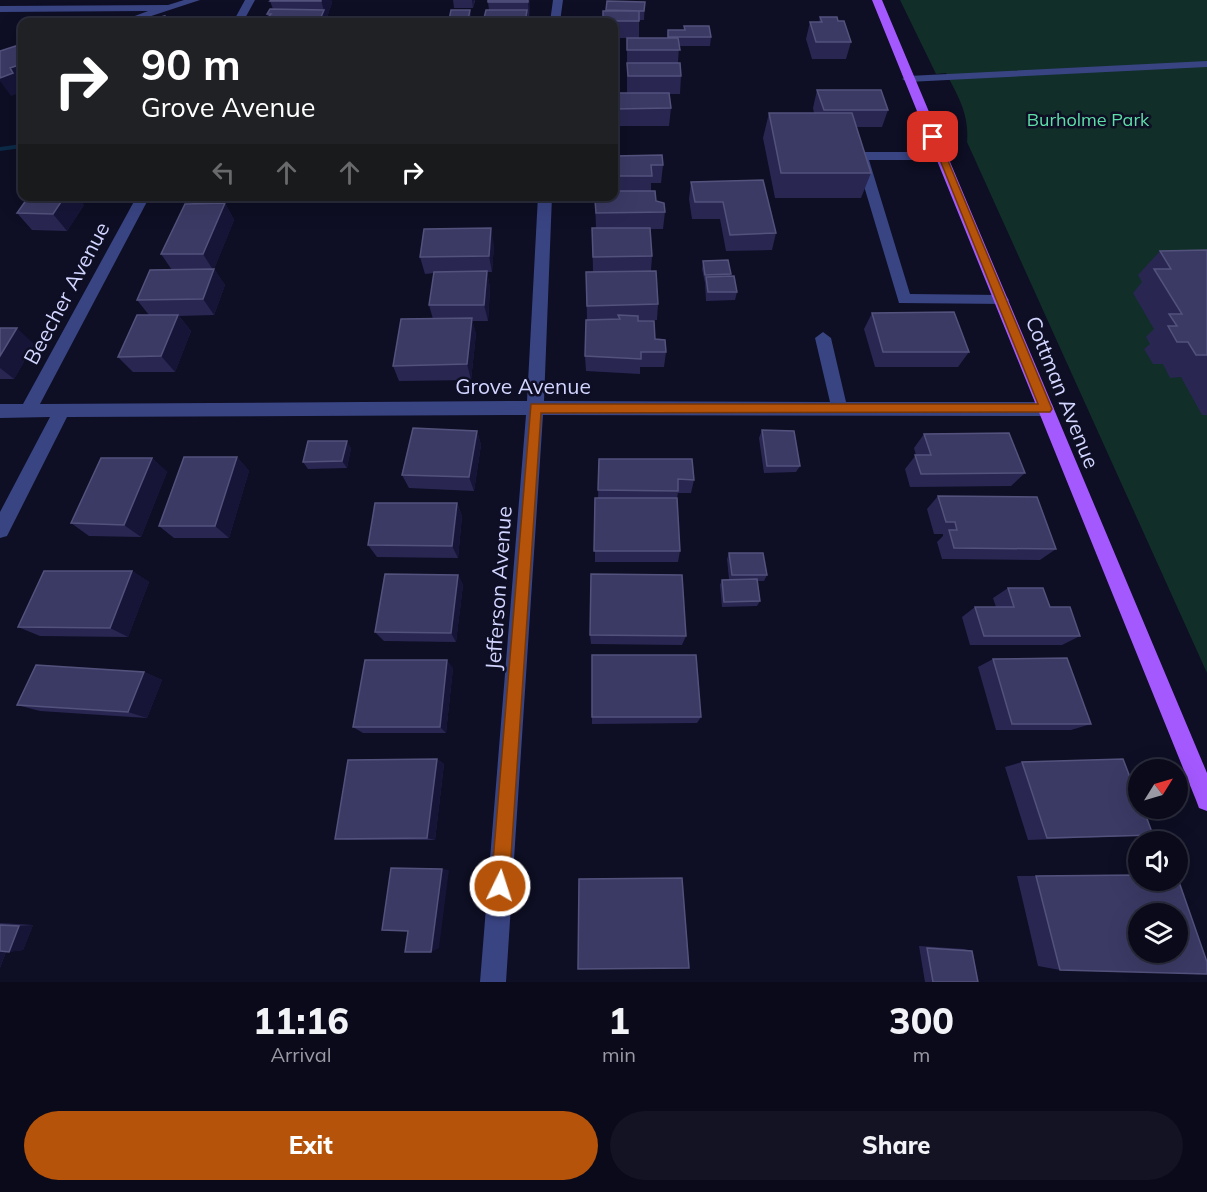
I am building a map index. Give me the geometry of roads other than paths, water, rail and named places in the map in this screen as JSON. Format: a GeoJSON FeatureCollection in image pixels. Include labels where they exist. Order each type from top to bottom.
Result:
{"type":"FeatureCollection","features":[{"type":"Feature","properties":{"kind":"main road","name":"Cottman Avenue"},"geometry":{"type":"LineString","coordinates":[[877,0],[1207,800]]}},
{"type":"Feature","properties":{"kind":"street"},"geometry":{"type":"LineString","coordinates":[[137,18],[195,0]]}},
{"type":"Feature","properties":{"kind":"street"},"geometry":{"type":"LineString","coordinates":[[240,18],[250,0]]}},
{"type":"Feature","properties":{"kind":"street"},"geometry":{"type":"LineString","coordinates":[[556,18],[558,0]]}},
{"type":"Feature","properties":{"kind":"street"},"geometry":{"type":"LineString","coordinates":[[0,9],[171,8]]}},
{"type":"Feature","properties":{"kind":"street"},"geometry":{"type":"LineString","coordinates":[[908,79],[1207,64]]}},
{"type":"Feature","properties":{"kind":"street"},"geometry":{"type":"LineString","coordinates":[[942,156],[861,156],[904,299],[1001,300]]}},
{"type":"Feature","properties":{"kind":"street","name":"Beecher Avenue"},"geometry":{"type":"LineString","coordinates":[[28,411],[141,201]]}},
{"type":"Feature","properties":{"kind":"street","name":"Jefferson Avenue"},"geometry":{"type":"LineString","coordinates":[[493,982],[535,408],[544,201]]}},
{"type":"Feature","properties":{"kind":"street"},"geometry":{"type":"LineString","coordinates":[[823,338],[840,410]]}},
{"type":"Feature","properties":{"kind":"street","name":"Grove Avenue"},"geometry":{"type":"LineString","coordinates":[[0,411],[61,413],[535,408],[1046,409]]}},
{"type":"Feature","properties":{"kind":"street"},"geometry":{"type":"LineString","coordinates":[[0,530],[61,413]]}},
{"type":"Feature","properties":{"kind":"waterway"},"geometry":{"type":"LineString","coordinates":[[0,149],[18,147]]}},
{"type":"Feature","properties":{"kind":"park label","name":"Burholme Park"},"geometry":{"type":"Point","coordinates":[1088,119]}}]}
